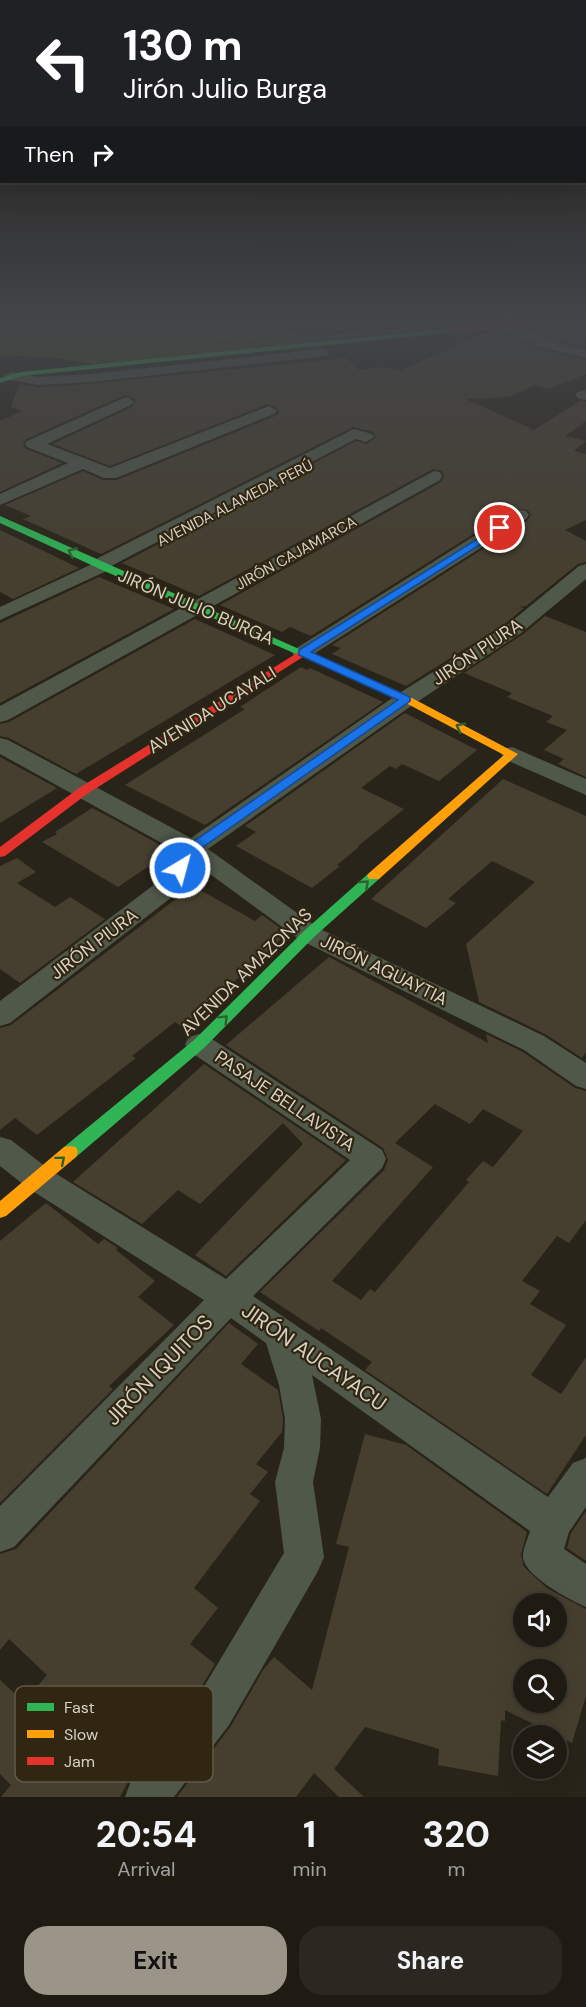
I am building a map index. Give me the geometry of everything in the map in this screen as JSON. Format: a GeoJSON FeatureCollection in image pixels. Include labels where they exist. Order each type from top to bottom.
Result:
{"type":"FeatureCollection","features":[{"type":"Feature","properties":{"kind":"main road","name":"JIRÓN JULIO BURGA"},"geometry":{"type":"LineString","coordinates":[[3,522],[406,699],[512,754]]}},
{"type":"Feature","properties":{"kind":"main road","name":"AVENIDA UCAYALI"},"geometry":{"type":"LineString","coordinates":[[0,853],[83,791],[302,653]]}},
{"type":"Feature","properties":{"kind":"main road","name":"AVENIDA AMAZONAS"},"geometry":{"type":"LineString","coordinates":[[0,1211],[199,1044],[309,934],[512,754]]}},
{"type":"Feature","properties":{"kind":"street"},"geometry":{"type":"LineString","coordinates":[[115,407],[33,444],[110,474],[269,411]]}},
{"type":"Feature","properties":{"kind":"street","name":"AVENIDA ALAMEDA PERÚ"},"geometry":{"type":"LineString","coordinates":[[0,614],[102,567],[360,436]]}},
{"type":"Feature","properties":{"kind":"street"},"geometry":{"type":"LineString","coordinates":[[0,500],[83,463]]}},
{"type":"Feature","properties":{"kind":"street","name":"JIRÓN CAJAMARCA"},"geometry":{"type":"LineString","coordinates":[[0,715],[434,476]]}},
{"type":"Feature","properties":{"kind":"street","name":"AVENIDA UCAYALI"},"geometry":{"type":"LineString","coordinates":[[302,653],[520,515]]}},
{"type":"Feature","properties":{"kind":"street","name":"JIRÓN PIURA"},"geometry":{"type":"LineString","coordinates":[[0,1016],[168,887],[192,849],[406,699],[514,629],[586,570]]}},
{"type":"Feature","properties":{"kind":"street","name":"JIRÓN AGUAYTIA"},"geometry":{"type":"LineString","coordinates":[[0,745],[192,849],[309,934],[534,1043],[586,1078]]}},
{"type":"Feature","properties":{"kind":"street","name":"JIRÓN JULIO BURGA"},"geometry":{"type":"LineString","coordinates":[[512,754],[586,788]]}},
{"type":"Feature","properties":{"kind":"street","name":"PASAJE BELLAVISTA"},"geometry":{"type":"LineString","coordinates":[[199,1044],[371,1159]]}},
{"type":"Feature","properties":{"kind":"street","name":"JIRÓN AUCAYACU"},"geometry":{"type":"LineString","coordinates":[[0,1149],[39,1179],[229,1298],[552,1523]]}},
{"type":"Feature","properties":{"kind":"street","name":"JIRÓN IQUITOS"},"geometry":{"type":"LineString","coordinates":[[0,1533],[229,1298],[371,1159]]}},
{"type":"Feature","properties":{"kind":"street"},"geometry":{"type":"LineString","coordinates":[[213,1711],[304,1557],[294,1482],[302,1448],[303,1419],[297,1385],[281,1335]]}},
{"type":"Feature","properties":{"kind":"street"},"geometry":{"type":"LineString","coordinates":[[586,1476],[552,1523],[542,1557],[586,1587]]}},
{"type":"Feature","properties":{"kind":"street"},"geometry":{"type":"LineString","coordinates":[[147,1797],[159,1782]]}},
{"type":"Feature","properties":{"kind":"building"},"geometry":{"type":"Polygon","coordinates":[[[11,407],[98,407],[26,439],[23,445],[26,449],[62,463],[0,492],[0,421],[23,411],[11,407]]]}},
{"type":"Feature","properties":{"kind":"building"},"geometry":{"type":"Polygon","coordinates":[[[132,407],[261,407],[110,466],[53,444],[132,407]]]}},
{"type":"Feature","properties":{"kind":"building"},"geometry":{"type":"Polygon","coordinates":[[[274,407],[483,407],[534,430],[571,407],[586,407],[586,421],[565,436],[586,441],[574,451],[586,454],[586,520],[565,530],[586,541],[586,562],[578,564],[526,606],[519,607],[524,608],[506,623],[406,686],[332,654],[341,648],[332,645],[527,521],[531,515],[528,510],[513,509],[311,636],[290,627],[282,632],[220,605],[441,482],[444,477],[442,471],[433,469],[199,596],[122,563],[356,441],[367,444],[376,437],[373,432],[353,427],[101,554],[23,519],[31,516],[5,505],[83,471],[103,480],[117,480],[275,416],[279,413],[278,409],[274,407]]]}},
{"type":"Feature","properties":{"kind":"building"},"geometry":{"type":"Polygon","coordinates":[[[0,530],[79,568],[13,599],[0,592],[0,530]]]}},
{"type":"Feature","properties":{"kind":"building"},"geometry":{"type":"Polygon","coordinates":[[[99,577],[174,609],[0,703],[0,623],[99,577]]]}},
{"type":"Feature","properties":{"kind":"building"},"geometry":{"type":"Polygon","coordinates":[[[545,616],[586,632],[586,777],[558,764],[564,759],[544,750],[567,730],[546,722],[553,716],[507,697],[512,693],[464,673],[522,635],[545,616]]]}},
{"type":"Feature","properties":{"kind":"building"},"geometry":{"type":"Polygon","coordinates":[[[195,619],[275,655],[76,774],[9,738],[0,736],[0,724],[9,722],[195,619]]]}},
{"type":"Feature","properties":{"kind":"building"},"geometry":{"type":"Polygon","coordinates":[[[301,667],[307,670],[310,668],[383,702],[205,825],[125,785],[245,709],[240,707],[301,667]]]}},
{"type":"Feature","properties":{"kind":"building"},"geometry":{"type":"Polygon","coordinates":[[[405,713],[477,750],[439,781],[402,764],[396,769],[390,766],[361,788],[404,809],[358,846],[337,865],[340,866],[312,888],[236,846],[256,832],[245,826],[405,713]]]}},
{"type":"Feature","properties":{"kind":"building"},"geometry":{"type":"Polygon","coordinates":[[[0,757],[57,788],[0,823],[0,757]]]}},
{"type":"Feature","properties":{"kind":"building"},"geometry":{"type":"Polygon","coordinates":[[[503,779],[586,816],[586,1052],[582,1058],[545,1034],[479,1002],[466,944],[535,882],[492,861],[448,899],[456,903],[426,928],[371,899],[503,779]]]}},
{"type":"Feature","properties":{"kind":"building"},"geometry":{"type":"Polygon","coordinates":[[[92,808],[171,851],[118,887],[42,842],[57,834],[55,832],[92,808]]]}},
{"type":"Feature","properties":{"kind":"building"},"geometry":{"type":"Polygon","coordinates":[[[17,858],[36,872],[17,883],[55,907],[70,897],[105,919],[20,983],[0,969],[0,866],[17,858]]]}},
{"type":"Feature","properties":{"kind":"building"},"geometry":{"type":"Polygon","coordinates":[[[193,886],[255,921],[262,915],[287,933],[251,968],[196,1012],[199,1013],[182,1027],[175,1022],[132,1056],[136,1058],[37,1135],[15,1118],[0,1130],[0,1028],[11,1025],[193,886]]]}},
{"type":"Feature","properties":{"kind":"building"},"geometry":{"type":"Polygon","coordinates":[[[329,957],[488,1043],[486,1034],[523,1052],[575,1088],[586,1091],[586,1220],[569,1243],[557,1236],[522,1281],[540,1291],[530,1304],[566,1325],[531,1375],[561,1394],[586,1357],[586,1435],[547,1494],[365,1370],[372,1362],[321,1328],[319,1331],[260,1292],[384,1170],[388,1160],[383,1148],[226,1045],[329,957]],[[435,1104],[395,1143],[433,1167],[332,1281],[361,1300],[370,1289],[375,1292],[469,1182],[466,1180],[483,1161],[493,1167],[523,1131],[483,1109],[470,1124],[435,1104]]]}},
{"type":"Feature","properties":{"kind":"building"},"geometry":{"type":"Polygon","coordinates":[[[204,1064],[346,1160],[226,1276],[195,1255],[303,1144],[283,1123],[200,1204],[178,1190],[142,1224],[73,1182],[204,1064]]]}},
{"type":"Feature","properties":{"kind":"building"},"geometry":{"type":"Polygon","coordinates":[[[46,1203],[98,1244],[104,1239],[118,1248],[116,1250],[155,1281],[138,1297],[174,1325],[109,1386],[113,1389],[0,1503],[0,1241],[46,1203]]]}},
{"type":"Feature","properties":{"kind":"building"},"geometry":{"type":"Polygon","coordinates":[[[229,1323],[258,1344],[241,1364],[278,1390],[283,1419],[282,1432],[256,1464],[268,1472],[250,1494],[260,1501],[194,1588],[218,1608],[190,1644],[215,1664],[202,1686],[38,1686],[47,1675],[9,1639],[0,1650],[0,1554],[16,1549],[229,1323]]]}},
{"type":"Feature","properties":{"kind":"building"},"geometry":{"type":"Polygon","coordinates":[[[365,1434],[406,1445],[527,1532],[521,1555],[524,1567],[556,1593],[513,1593],[513,1647],[567,1647],[567,1599],[586,1609],[586,1696],[572,1743],[567,1741],[567,1725],[535,1725],[505,1710],[505,1721],[501,1720],[498,1776],[438,1765],[439,1749],[365,1727],[334,1769],[364,1797],[339,1797],[314,1773],[296,1797],[177,1797],[188,1782],[213,1782],[213,1750],[231,1726],[263,1670],[274,1657],[312,1690],[349,1547],[336,1544],[365,1434]]]}},
{"type":"Feature","properties":{"kind":"building"},"geometry":{"type":"Polygon","coordinates":[[[586,1511],[586,1561],[567,1548],[571,1533],[586,1511]]]}},
{"type":"Feature","properties":{"kind":"building"},"geometry":{"type":"Polygon","coordinates":[[[0,1680],[15,1694],[15,1782],[128,1782],[120,1797],[1,1797],[11,1785],[0,1774],[0,1680]]]}},
{"type":"Feature","properties":{"kind":"traffic: fast"},"geometry":{"type":"LineString","coordinates":[[0,519],[105,568],[337,668]]}},
{"type":"Feature","properties":{"kind":"traffic: fast"},"geometry":{"type":"LineString","coordinates":[[70,1152],[199,1044],[309,934],[374,876]]}},
{"type":"Feature","properties":{"kind":"traffic: slow"},"geometry":{"type":"LineString","coordinates":[[337,668],[406,699],[512,754],[374,876]]}},
{"type":"Feature","properties":{"kind":"traffic: slow"},"geometry":{"type":"LineString","coordinates":[[0,1211],[70,1152]]}},
{"type":"Feature","properties":{"kind":"traffic: jam"},"geometry":{"type":"LineString","coordinates":[[0,853],[83,791],[302,653]]}},
{"type":"Feature","properties":{"kind":"route"},"geometry":{"type":"LineString","coordinates":[[180,868],[192,849],[406,699],[302,653],[500,528]]}}]}
